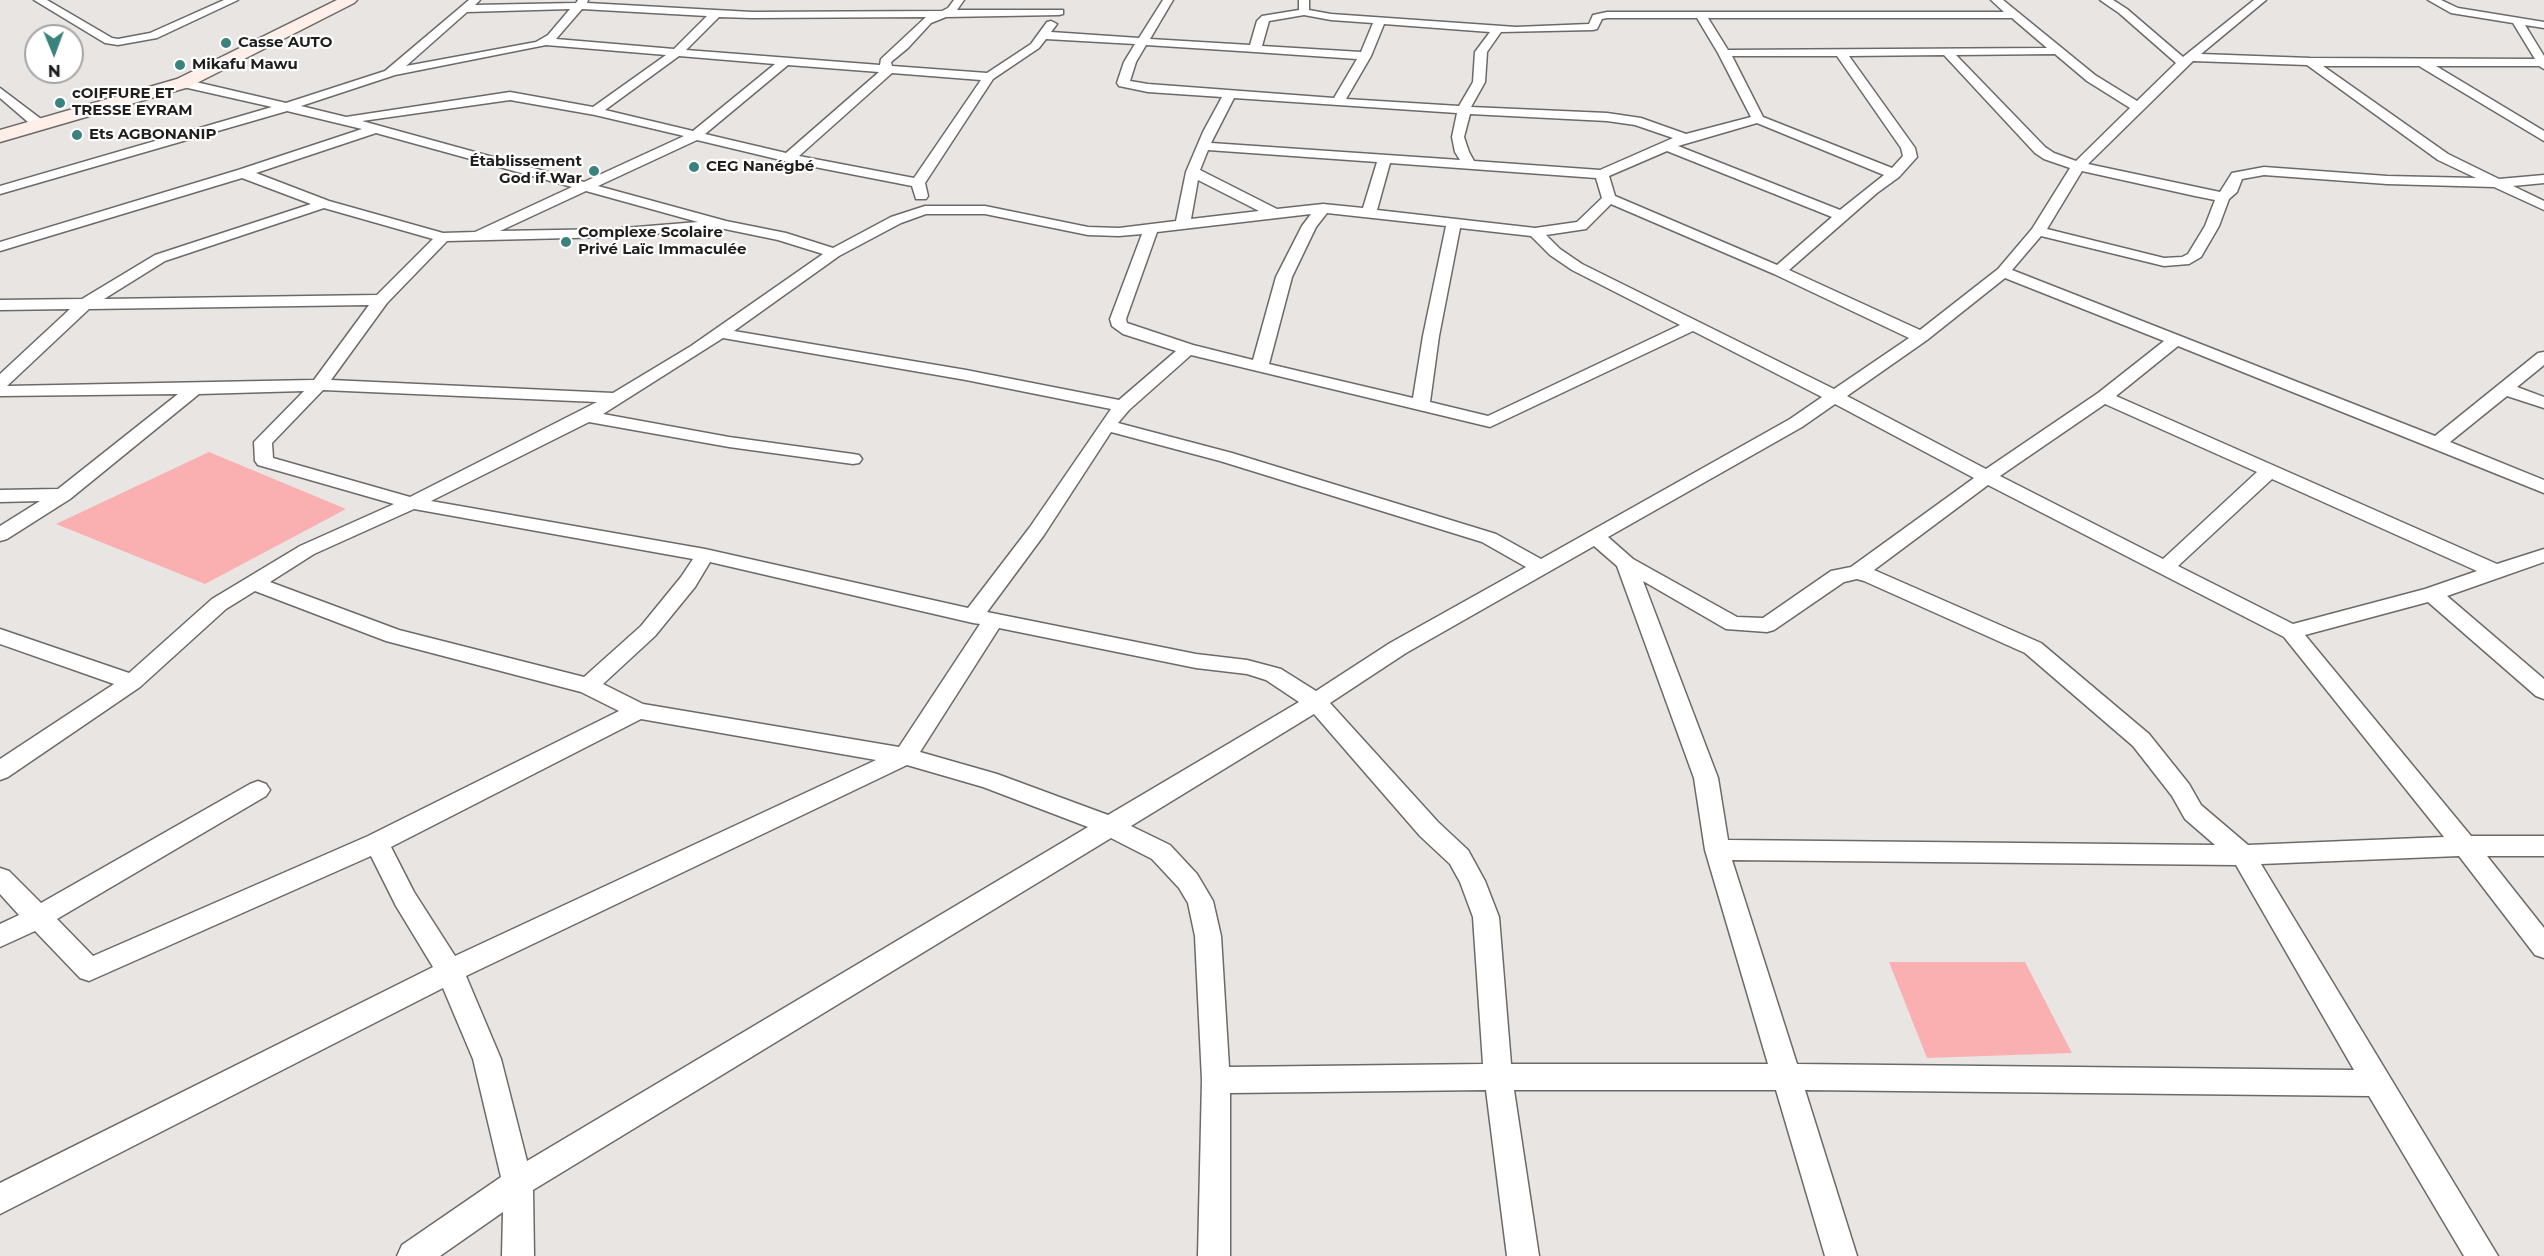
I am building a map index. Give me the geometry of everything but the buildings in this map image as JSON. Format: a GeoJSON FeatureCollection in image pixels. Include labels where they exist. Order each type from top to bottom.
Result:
{"type":"FeatureCollection","features":[{"type":"Feature","properties":{"kind":"street"},"geometry":{"type":"LineString","coordinates":[[41,2],[57,0]]}},
{"type":"Feature","properties":{"kind":"street"},"geometry":{"type":"LineString","coordinates":[[41,2],[110,41],[118,42],[153,36],[233,0]]}},
{"type":"Feature","properties":{"kind":"street"},"geometry":{"type":"LineString","coordinates":[[0,136],[183,83],[349,0]]}},
{"type":"Feature","properties":{"kind":"street"},"geometry":{"type":"LineString","coordinates":[[390,72],[475,0]]}},
{"type":"Feature","properties":{"kind":"street"},"geometry":{"type":"LineString","coordinates":[[680,10],[688,0]]}},
{"type":"Feature","properties":{"kind":"street"},"geometry":{"type":"LineString","coordinates":[[888,70],[885,61],[904,46],[927,21],[952,10],[959,0]]}},
{"type":"Feature","properties":{"kind":"street"},"geometry":{"type":"LineString","coordinates":[[1168,0],[1130,62],[1123,83],[1134,87],[1464,111],[1607,117],[1637,122],[1685,138]]}},
{"type":"Feature","properties":{"kind":"street"},"geometry":{"type":"LineString","coordinates":[[1304,0],[1304,12]]}},
{"type":"Feature","properties":{"kind":"street"},"geometry":{"type":"LineString","coordinates":[[1900,0],[1914,14]]}},
{"type":"Feature","properties":{"kind":"street"},"geometry":{"type":"LineString","coordinates":[[1996,0],[2091,78],[2137,107]]}},
{"type":"Feature","properties":{"kind":"street"},"geometry":{"type":"LineString","coordinates":[[2104,0],[2123,11],[2187,60],[2543,64]]}},
{"type":"Feature","properties":{"kind":"street"},"geometry":{"type":"LineString","coordinates":[[413,1256],[518,1183],[1317,702],[1398,648],[1796,423],[1921,337],[2003,272],[2038,231],[2078,166],[2187,60],[2261,0]]}},
{"type":"Feature","properties":{"kind":"street"},"geometry":{"type":"LineString","coordinates":[[2433,0],[2452,10],[2544,25]]}},
{"type":"Feature","properties":{"kind":"street"},"geometry":{"type":"LineString","coordinates":[[465,9],[581,3],[773,15],[944,14],[1062,6]]}},
{"type":"Feature","properties":{"kind":"street"},"geometry":{"type":"LineString","coordinates":[[546,42],[581,3]]}},
{"type":"Feature","properties":{"kind":"street"},"geometry":{"type":"LineString","coordinates":[[918,183],[989,77],[1029,51],[1043,35],[1062,6]]}},
{"type":"Feature","properties":{"kind":"street"},"geometry":{"type":"LineString","coordinates":[[595,111],[675,52],[717,12]]}},
{"type":"Feature","properties":{"kind":"street"},"geometry":{"type":"LineString","coordinates":[[1255,49],[1263,21],[1266,18],[1304,12],[1379,22],[1497,30],[1593,27],[1599,16],[2015,15]]}},
{"type":"Feature","properties":{"kind":"street"},"geometry":{"type":"LineString","coordinates":[[1700,14],[1724,53],[1758,119]]}},
{"type":"Feature","properties":{"kind":"street"},"geometry":{"type":"LineString","coordinates":[[2516,20],[2543,64]]}},
{"type":"Feature","properties":{"kind":"street"},"geometry":{"type":"LineString","coordinates":[[1339,101],[1365,56],[1379,22]]}},
{"type":"Feature","properties":{"kind":"street"},"geometry":{"type":"LineString","coordinates":[[1469,164],[1462,152],[1458,136],[1466,102],[1479,82],[1481,52],[1497,30]]}},
{"type":"Feature","properties":{"kind":"street"},"geometry":{"type":"LineString","coordinates":[[1043,35],[1365,56]]}},
{"type":"Feature","properties":{"kind":"street"},"geometry":{"type":"LineString","coordinates":[[0,190],[289,106],[390,72],[503,53],[546,42],[989,77]]}},
{"type":"Feature","properties":{"kind":"street"},"geometry":{"type":"LineString","coordinates":[[1724,53],[2060,51]]}},
{"type":"Feature","properties":{"kind":"street"},"geometry":{"type":"LineString","coordinates":[[1779,271],[1894,174],[1911,153],[1840,52]]}},
{"type":"Feature","properties":{"kind":"street"},"geometry":{"type":"LineString","coordinates":[[1947,52],[2040,150],[2049,156],[2078,166],[2223,197]]}},
{"type":"Feature","properties":{"kind":"street"},"geometry":{"type":"LineString","coordinates":[[478,236],[695,136],[786,60]]}},
{"type":"Feature","properties":{"kind":"street"},"geometry":{"type":"LineString","coordinates":[[2310,62],[2443,157],[2544,206]]}},
{"type":"Feature","properties":{"kind":"street"},"geometry":{"type":"LineString","coordinates":[[2424,64],[2544,137]]}},
{"type":"Feature","properties":{"kind":"street"},"geometry":{"type":"LineString","coordinates":[[789,158],[888,70]]}},
{"type":"Feature","properties":{"kind":"street"},"geometry":{"type":"LineString","coordinates":[[183,83],[344,120],[724,225],[781,236],[834,254]]}},
{"type":"Feature","properties":{"kind":"street"},"geometry":{"type":"LineString","coordinates":[[0,93],[40,125]]}},
{"type":"Feature","properties":{"kind":"street"},"geometry":{"type":"LineString","coordinates":[[1183,223],[1193,172],[1203,146],[1230,94]]}},
{"type":"Feature","properties":{"kind":"street"},"geometry":{"type":"LineString","coordinates":[[344,120],[510,96],[595,111],[789,158],[918,183]]}},
{"type":"Feature","properties":{"kind":"street"},"geometry":{"type":"LineString","coordinates":[[1203,146],[1602,174],[1665,145],[1758,119],[1894,174]]}},
{"type":"Feature","properties":{"kind":"street"},"geometry":{"type":"LineString","coordinates":[[0,247],[243,173],[375,129]]}},
{"type":"Feature","properties":{"kind":"street"},"geometry":{"type":"LineString","coordinates":[[1665,145],[1842,216]]}},
{"type":"Feature","properties":{"kind":"street"},"geometry":{"type":"LineString","coordinates":[[1369,212],[1385,157]]}},
{"type":"Feature","properties":{"kind":"street"},"geometry":{"type":"LineString","coordinates":[[2038,231],[2164,262],[2184,261],[2194,257],[2212,226],[2223,197],[2230,192],[2237,176],[2264,171],[2387,180],[2497,183],[2544,179]]}},
{"type":"Feature","properties":{"kind":"street"},"geometry":{"type":"LineString","coordinates":[[1193,172],[1272,213],[1310,226]]}},
{"type":"Feature","properties":{"kind":"street"},"geometry":{"type":"LineString","coordinates":[[243,173],[324,204],[443,237],[612,232],[724,225]]}},
{"type":"Feature","properties":{"kind":"street"},"geometry":{"type":"LineString","coordinates":[[1602,174],[1609,198]]}},
{"type":"Feature","properties":{"kind":"street"},"geometry":{"type":"LineString","coordinates":[[918,183],[926,210]]}},
{"type":"Feature","properties":{"kind":"street"},"geometry":{"type":"LineString","coordinates":[[0,771],[132,682],[219,604],[307,550],[411,503],[587,416],[720,333],[834,254],[896,220],[926,210],[986,210],[1088,231],[1119,232],[1323,208],[1535,232],[1581,226],[1599,211],[1609,198]]}},
{"type":"Feature","properties":{"kind":"street"},"geometry":{"type":"LineString","coordinates":[[1609,198],[1779,271],[1921,337]]}},
{"type":"Feature","properties":{"kind":"street"},"geometry":{"type":"LineString","coordinates":[[0,383],[82,306],[160,258],[324,204]]}},
{"type":"Feature","properties":{"kind":"street"},"geometry":{"type":"LineString","coordinates":[[1260,366],[1284,277],[1310,226],[1323,208]]}},
{"type":"Feature","properties":{"kind":"street"},"geometry":{"type":"LineString","coordinates":[[1421,406],[1431,336],[1454,222]]}},
{"type":"Feature","properties":{"kind":"street"},"geometry":{"type":"LineString","coordinates":[[1151,229],[1119,319],[1119,326],[1188,349],[1490,422],[1691,326]]}},
{"type":"Feature","properties":{"kind":"street"},"geometry":{"type":"LineString","coordinates":[[1535,232],[1556,252],[1577,267],[1834,396],[2291,632],[2544,947]]}},
{"type":"Feature","properties":{"kind":"street"},"geometry":{"type":"LineString","coordinates":[[443,237],[381,300],[319,385],[263,442],[264,461],[411,503],[705,555],[984,618],[1196,661],[1261,670],[1273,674],[1317,702],[1430,829],[1459,857],[1472,881],[1486,917],[1498,1077],[1523,1256]]}},
{"type":"Feature","properties":{"kind":"street"},"geometry":{"type":"LineString","coordinates":[[2003,272],[2544,487]]}},
{"type":"Feature","properties":{"kind":"street"},"geometry":{"type":"LineString","coordinates":[[0,305],[82,306],[381,300]]}},
{"type":"Feature","properties":{"kind":"street"},"geometry":{"type":"LineString","coordinates":[[720,333],[966,375],[1123,406]]}},
{"type":"Feature","properties":{"kind":"street"},"geometry":{"type":"LineString","coordinates":[[1857,573],[1987,477],[2104,397],[2175,340]]}},
{"type":"Feature","properties":{"kind":"street"},"geometry":{"type":"LineString","coordinates":[[0,1199],[450,971],[905,756],[1037,531],[1107,425],[1123,406],[1188,349]]}},
{"type":"Feature","properties":{"kind":"street"},"geometry":{"type":"LineString","coordinates":[[2438,443],[2544,357]]}},
{"type":"Feature","properties":{"kind":"street"},"geometry":{"type":"LineString","coordinates":[[0,391],[319,385],[617,398]]}},
{"type":"Feature","properties":{"kind":"street"},"geometry":{"type":"LineString","coordinates":[[2505,388],[2544,403]]}},
{"type":"Feature","properties":{"kind":"street"},"geometry":{"type":"LineString","coordinates":[[0,535],[63,495],[195,389]]}},
{"type":"Feature","properties":{"kind":"street"},"geometry":{"type":"LineString","coordinates":[[2104,397],[2494,571]]}},
{"type":"Feature","properties":{"kind":"street"},"geometry":{"type":"LineString","coordinates":[[587,416],[729,442],[853,459]]}},
{"type":"Feature","properties":{"kind":"street"},"geometry":{"type":"LineString","coordinates":[[1107,425],[1226,457],[1489,538],[1541,567]]}},
{"type":"Feature","properties":{"kind":"street"},"geometry":{"type":"LineString","coordinates":[[2166,567],[2269,471]]}},
{"type":"Feature","properties":{"kind":"street"},"geometry":{"type":"LineString","coordinates":[[0,496],[63,495]]}},
{"type":"Feature","properties":{"kind":"street"},"geometry":{"type":"LineString","coordinates":[[1596,537],[1626,562],[1733,624],[1767,625],[1838,576],[1857,573],[1869,575],[2033,648],[2141,740],[2181,790],[2193,812],[2243,855],[2482,1256]]}},
{"type":"Feature","properties":{"kind":"street"},"geometry":{"type":"LineString","coordinates":[[588,686],[648,631],[688,582],[705,555]]}},
{"type":"Feature","properties":{"kind":"street"},"geometry":{"type":"LineString","coordinates":[[2291,632],[2433,594],[2544,555]]}},
{"type":"Feature","properties":{"kind":"street"},"geometry":{"type":"LineString","coordinates":[[1626,562],[1664,670],[1706,778],[1717,850],[1784,1077],[1841,1256]]}},
{"type":"Feature","properties":{"kind":"street"},"geometry":{"type":"LineString","coordinates":[[254,583],[393,636],[588,686],[638,711],[905,756],[989,780],[1110,826],[1161,852],[1188,881],[1200,901],[1208,936],[1216,1080],[1214,1256]]}},
{"type":"Feature","properties":{"kind":"street"},"geometry":{"type":"LineString","coordinates":[[2433,594],[2544,691]]}},
{"type":"Feature","properties":{"kind":"street"},"geometry":{"type":"LineString","coordinates":[[0,636],[132,682]]}},
{"type":"Feature","properties":{"kind":"street"},"geometry":{"type":"LineString","coordinates":[[0,878],[89,970],[377,843],[638,711]]}},
{"type":"Feature","properties":{"kind":"street"},"geometry":{"type":"LineString","coordinates":[[0,936],[39,917],[258,790]]}},
{"type":"Feature","properties":{"kind":"street"},"geometry":{"type":"LineString","coordinates":[[377,843],[405,899],[450,971],[487,1059],[518,1183],[518,1256]]}},
{"type":"Feature","properties":{"kind":"street"},"geometry":{"type":"LineString","coordinates":[[1717,850],[2243,855],[2465,846],[2544,846]]}},
{"type":"Feature","properties":{"kind":"street"},"geometry":{"type":"LineString","coordinates":[[1216,1080],[1784,1077],[2377,1083]]}},
{"type":"Feature","properties":{"kind":"shaded area"},"geometry":{"type":"Polygon","coordinates":[[[209,452],[346,509],[205,584],[56,524],[209,452]]]}},
{"type":"Feature","properties":{"kind":"shaded area"},"geometry":{"type":"Polygon","coordinates":[[[1889,962],[2025,962],[2072,1053],[1927,1058],[1889,962]]]}},
{"type":"Feature","properties":{"kind":"place","name":"Casse AUTO"},"geometry":{"type":"Point","coordinates":[226,43]}},
{"type":"Feature","properties":{"kind":"place","name":"Mikafu Mawu"},"geometry":{"type":"Point","coordinates":[180,65]}},
{"type":"Feature","properties":{"kind":"place","name":"cOIFFURE ET TRESSE EYRAM"},"geometry":{"type":"Point","coordinates":[60,103]}},
{"type":"Feature","properties":{"kind":"place","name":"Ets AGBONANIP"},"geometry":{"type":"Point","coordinates":[77,135]}},
{"type":"Feature","properties":{"kind":"place","name":"CEG Nanégbé"},"geometry":{"type":"Point","coordinates":[694,167]}},
{"type":"Feature","properties":{"kind":"place","name":"Établissement God if War"},"geometry":{"type":"Point","coordinates":[594,171]}},
{"type":"Feature","properties":{"kind":"place","name":"Complexe Scolaire Privé Laïc Immaculée"},"geometry":{"type":"Point","coordinates":[566,242]}}]}
